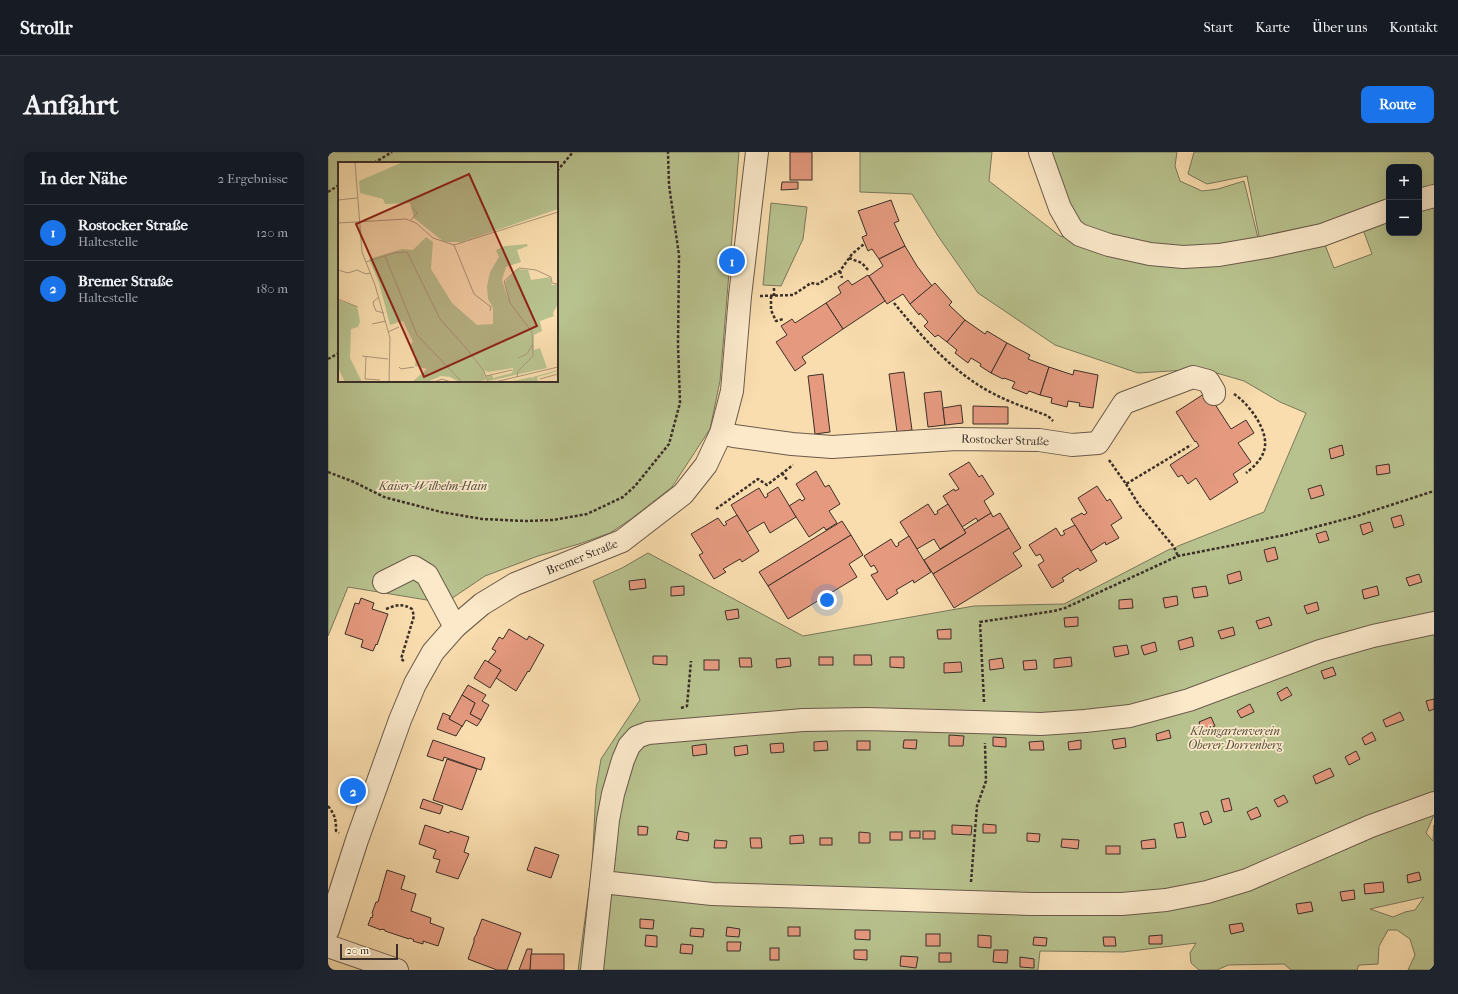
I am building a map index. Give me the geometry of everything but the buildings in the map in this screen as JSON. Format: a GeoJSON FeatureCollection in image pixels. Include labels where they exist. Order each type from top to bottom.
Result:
{"type":"FeatureCollection","features":[{"type":"Feature","properties":{"kind":"street","name":"Bremer Straße"},"geometry":{"type":"LineString","coordinates":[[328,930],[360,832],[400,720],[415,684],[433,652],[455,627],[482,604],[515,584],[622,540],[683,494],[706,465],[721,433],[732,391],[740,296],[757,152]]}},
{"type":"Feature","properties":{"kind":"street"},"geometry":{"type":"LineString","coordinates":[[1040,152],[1060,208],[1072,229],[1080,236],[1110,246],[1150,254],[1190,257],[1220,255],[1266,247],[1322,235],[1386,211]]}},
{"type":"Feature","properties":{"kind":"street"},"geometry":{"type":"LineString","coordinates":[[1422,199],[1434,196]]}},
{"type":"Feature","properties":{"kind":"street"},"geometry":{"type":"LineString","coordinates":[[1098,443],[1124,403],[1193,378],[1211,388]]}},
{"type":"Feature","properties":{"kind":"street","name":"Rostocker Straße"},"geometry":{"type":"LineString","coordinates":[[721,433],[792,444],[832,447],[956,439],[1039,440],[1072,445],[1098,443]]}},
{"type":"Feature","properties":{"kind":"street"},"geometry":{"type":"LineString","coordinates":[[384,582],[414,567],[427,576],[455,627]]}},
{"type":"Feature","properties":{"kind":"street"},"geometry":{"type":"LineString","coordinates":[[592,970],[608,820],[613,794],[623,760],[629,746],[637,737],[648,733],[803,720],[866,719],[1040,724],[1130,716],[1189,700],[1320,651],[1373,636],[1434,624]]}},
{"type":"Feature","properties":{"kind":"street"},"geometry":{"type":"LineString","coordinates":[[602,882],[712,894],[1031,904],[1122,904],[1166,900],[1207,892],[1247,880],[1371,826],[1434,803]]}},
{"type":"Feature","properties":{"kind":"street"},"geometry":{"type":"LineString","coordinates":[[328,946],[397,970]]}},
{"type":"Feature","properties":{"kind":"path"},"geometry":{"type":"LineString","coordinates":[[376,162],[392,152]]}},
{"type":"Feature","properties":{"kind":"path"},"geometry":{"type":"LineString","coordinates":[[558,170],[573,152]]}},
{"type":"Feature","properties":{"kind":"path"},"geometry":{"type":"LineString","coordinates":[[328,472],[354,482],[384,497],[441,512],[482,519],[526,522],[553,520],[587,514],[623,497],[635,486],[669,444],[680,403],[678,345],[679,255],[669,185],[668,153],[663,152]]}},
{"type":"Feature","properties":{"kind":"path"},"geometry":{"type":"LineString","coordinates":[[328,192],[338,186]]}},
{"type":"Feature","properties":{"kind":"path"},"geometry":{"type":"LineString","coordinates":[[740,296],[793,295],[811,283],[818,284],[840,271],[849,258],[864,244]]}},
{"type":"Feature","properties":{"kind":"path"},"geometry":{"type":"LineString","coordinates":[[849,258],[862,263],[869,271]]}},
{"type":"Feature","properties":{"kind":"path"},"geometry":{"type":"LineString","coordinates":[[840,271],[842,278]]}},
{"type":"Feature","properties":{"kind":"path"},"geometry":{"type":"LineString","coordinates":[[774,286],[771,310],[776,321],[783,319]]}},
{"type":"Feature","properties":{"kind":"path"},"geometry":{"type":"LineString","coordinates":[[894,303],[931,347],[960,371],[994,394],[1048,416],[1054,422]]}},
{"type":"Feature","properties":{"kind":"path"},"geometry":{"type":"LineString","coordinates":[[328,359],[338,353]]}},
{"type":"Feature","properties":{"kind":"path"},"geometry":{"type":"LineString","coordinates":[[1211,388],[1223,387],[1238,397],[1252,412],[1263,430],[1265,446],[1260,459],[1256,466],[1246,473]]}},
{"type":"Feature","properties":{"kind":"path"},"geometry":{"type":"LineString","coordinates":[[1098,443],[1139,505],[1174,547],[1178,556]]}},
{"type":"Feature","properties":{"kind":"path"},"geometry":{"type":"LineString","coordinates":[[1126,484],[1191,445]]}},
{"type":"Feature","properties":{"kind":"path"},"geometry":{"type":"LineString","coordinates":[[716,509],[758,479],[767,484],[794,464]]}},
{"type":"Feature","properties":{"kind":"path"},"geometry":{"type":"LineString","coordinates":[[782,474],[788,481]]}},
{"type":"Feature","properties":{"kind":"path"},"geometry":{"type":"LineString","coordinates":[[984,707],[980,622],[1065,608],[1178,556],[1285,535],[1357,516],[1434,491]]}},
{"type":"Feature","properties":{"kind":"path"},"geometry":{"type":"LineString","coordinates":[[386,609],[398,605],[412,609],[414,616],[401,659],[408,662],[415,684]]}},
{"type":"Feature","properties":{"kind":"path"},"geometry":{"type":"LineString","coordinates":[[674,710],[687,706],[691,661]]}},
{"type":"Feature","properties":{"kind":"path"},"geometry":{"type":"LineString","coordinates":[[981,902],[971,891],[977,806],[986,781],[985,736]]}},
{"type":"Feature","properties":{"kind":"green space","name":"Kaiser-Wilhelm-Hain"},"geometry":{"type":"Polygon","coordinates":[[[328,152],[739,152],[720,381],[710,429],[672,487],[631,519],[610,533],[538,556],[485,576],[445,603],[348,587],[328,636],[328,152]]]}},
{"type":"Feature","properties":{"kind":"green space","name":"Kleingartenverein Oberer Dorrenberg"},"geometry":{"type":"Polygon","coordinates":[[[860,152],[992,152],[989,181],[1060,236],[1165,259],[1260,241],[1247,176],[1207,184],[1188,174],[1194,152],[1434,152],[1434,815],[1426,833],[1433,841],[1434,825],[1434,970],[1408,970],[1415,955],[1410,939],[1397,930],[1388,930],[1379,946],[1378,964],[1359,965],[1357,970],[1291,970],[1284,964],[1228,965],[1217,970],[1199,970],[1191,963],[1190,953],[1196,943],[1123,952],[1040,951],[1038,970],[578,970],[592,868],[596,789],[601,759],[640,700],[593,581],[622,568],[648,553],[803,636],[974,606],[1064,604],[1170,549],[1174,549],[1178,546],[1264,512],[1306,413],[1280,402],[1244,381],[1203,369],[1138,373],[1055,345],[978,293],[938,236],[912,194],[860,192],[860,152]],[[1358,216],[1320,232],[1334,268],[1372,254],[1358,216]],[[1424,897],[1370,909],[1393,917],[1415,910],[1424,897]]]}},
{"type":"Feature","properties":{"kind":"green space"},"geometry":{"type":"Polygon","coordinates":[[[1046,152],[1177,152],[1175,166],[1180,181],[1202,191],[1218,189],[1244,181],[1258,238],[1191,250],[1152,247],[1082,228],[1046,152]]]}},
{"type":"Feature","properties":{"kind":"green space"},"geometry":{"type":"Polygon","coordinates":[[[771,203],[807,207],[803,239],[781,286],[763,285],[771,203]]]}},
{"type":"Feature","properties":{"kind":"place","name":"Rostocker Straße"},"geometry":{"type":"Point","coordinates":[732,261]}},
{"type":"Feature","properties":{"kind":"place","name":"Bremer Straße"},"geometry":{"type":"Point","coordinates":[353,791]}}]}
